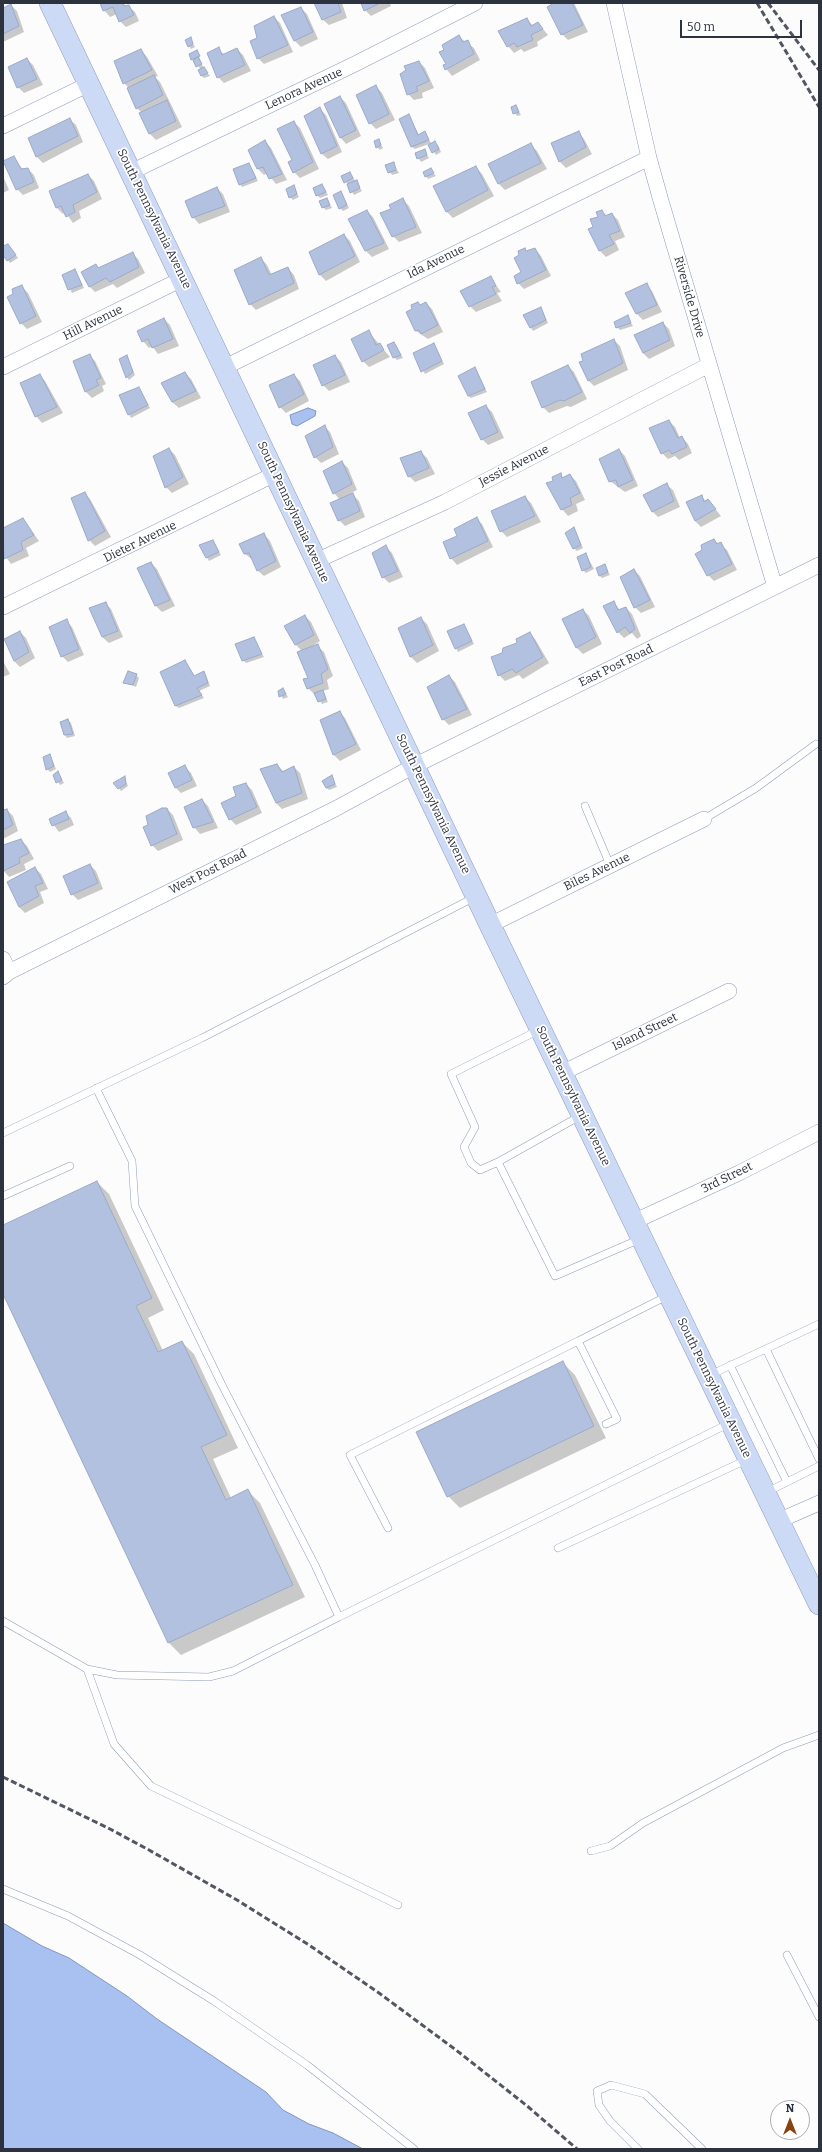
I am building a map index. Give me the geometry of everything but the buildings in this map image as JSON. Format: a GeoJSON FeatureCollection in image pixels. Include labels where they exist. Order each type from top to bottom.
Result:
{"type":"FeatureCollection","features":[{"type":"Feature","properties":{"kind":"main road","name":"South Pennsylvania Avenue"},"geometry":{"type":"LineString","coordinates":[[50,3],[490,925],[819,1604]]}},
{"type":"Feature","properties":{"kind":"street","name":"Lenora Avenue"},"geometry":{"type":"LineString","coordinates":[[131,172],[355,64],[475,3]]}},
{"type":"Feature","properties":{"kind":"street","name":"Riverside Drive"},"geometry":{"type":"LineString","coordinates":[[614,3],[649,158],[775,587]]}},
{"type":"Feature","properties":{"kind":"street"},"geometry":{"type":"LineString","coordinates":[[3,126],[89,84]]}},
{"type":"Feature","properties":{"kind":"street","name":"Ida Avenue"},"geometry":{"type":"LineString","coordinates":[[225,367],[649,158]]}},
{"type":"Feature","properties":{"kind":"street","name":"Hill Avenue"},"geometry":{"type":"LineString","coordinates":[[3,367],[182,279]]}},
{"type":"Feature","properties":{"kind":"street","name":"Jessie Avenue"},"geometry":{"type":"LineString","coordinates":[[316,561],[445,502],[709,365]]}},
{"type":"Feature","properties":{"kind":"street","name":"Dieter Avenue"},"geometry":{"type":"LineString","coordinates":[[3,607],[275,474]]}},
{"type":"Feature","properties":{"kind":"street","name":"East Post Road"},"geometry":{"type":"LineString","coordinates":[[414,766],[819,565]]}},
{"type":"Feature","properties":{"kind":"street","name":"West Post Road"},"geometry":{"type":"LineString","coordinates":[[5,969],[328,812],[414,766]]}},
{"type":"Feature","properties":{"kind":"street","name":"Biles Avenue"},"geometry":{"type":"LineString","coordinates":[[490,925],[704,819]]}},
{"type":"Feature","properties":{"kind":"street","name":"Island Street"},"geometry":{"type":"LineString","coordinates":[[562,1073],[729,990]]}},
{"type":"Feature","properties":{"kind":"street","name":"3rd Street"},"geometry":{"type":"LineString","coordinates":[[637,1230],[739,1173],[819,1132]]}},
{"type":"Feature","properties":{"kind":"street"},"geometry":{"type":"LineString","coordinates":[[778,1521],[819,1503]]}},
{"type":"Feature","properties":{"kind":"lane"},"geometry":{"type":"LineString","coordinates":[[704,819],[756,788],[816,744]]}},
{"type":"Feature","properties":{"kind":"lane"},"geometry":{"type":"LineString","coordinates":[[585,806],[610,865]]}},
{"type":"Feature","properties":{"kind":"lane"},"geometry":{"type":"LineString","coordinates":[[3,1133],[202,1038],[477,896]]}},
{"type":"Feature","properties":{"kind":"lane"},"geometry":{"type":"LineString","coordinates":[[540,1029],[451,1074],[475,1127],[464,1147],[471,1163],[480,1170],[498,1162],[582,1115]]}},
{"type":"Feature","properties":{"kind":"lane"},"geometry":{"type":"LineString","coordinates":[[96,1088],[132,1162],[135,1206],[222,1386],[315,1565],[339,1617]]}},
{"type":"Feature","properties":{"kind":"lane"},"geometry":{"type":"LineString","coordinates":[[498,1162],[555,1276],[637,1230]]}},
{"type":"Feature","properties":{"kind":"lane"},"geometry":{"type":"LineString","coordinates":[[3,1196],[70,1166]]}},
{"type":"Feature","properties":{"kind":"lane"},"geometry":{"type":"LineString","coordinates":[[388,1528],[350,1455],[669,1296]]}},
{"type":"Feature","properties":{"kind":"lane"},"geometry":{"type":"LineString","coordinates":[[708,1376],[819,1324]]}},
{"type":"Feature","properties":{"kind":"lane"},"geometry":{"type":"LineString","coordinates":[[578,1341],[617,1419],[606,1424]]}},
{"type":"Feature","properties":{"kind":"lane"},"geometry":{"type":"LineString","coordinates":[[766,1349],[819,1459]]}},
{"type":"Feature","properties":{"kind":"lane"},"geometry":{"type":"LineString","coordinates":[[730,1365],[787,1482]]}},
{"type":"Feature","properties":{"kind":"lane"},"geometry":{"type":"LineString","coordinates":[[3,1621],[87,1669],[117,1674],[209,1677],[233,1671],[731,1423]]}},
{"type":"Feature","properties":{"kind":"lane"},"geometry":{"type":"LineString","coordinates":[[558,1548],[748,1459]]}},
{"type":"Feature","properties":{"kind":"lane"},"geometry":{"type":"LineString","coordinates":[[765,1493],[819,1466]]}},
{"type":"Feature","properties":{"kind":"lane"},"geometry":{"type":"LineString","coordinates":[[87,1669],[114,1744],[151,1786],[398,1905]]}},
{"type":"Feature","properties":{"kind":"lane"},"geometry":{"type":"LineString","coordinates":[[592,1851],[610,1846],[643,1823],[783,1748],[819,1734]]}},
{"type":"Feature","properties":{"kind":"lane"},"geometry":{"type":"LineString","coordinates":[[3,1889],[68,1916],[140,1955],[214,2001],[307,2065],[414,2149]]}},
{"type":"Feature","properties":{"kind":"lane"},"geometry":{"type":"LineString","coordinates":[[786,1955],[819,2017]]}},
{"type":"Feature","properties":{"kind":"lane"},"geometry":{"type":"LineString","coordinates":[[638,2149],[610,2121],[599,2105],[597,2091],[611,2085],[645,2094],[702,2149]]}},
{"type":"Feature","properties":{"kind":"water"},"geometry":{"type":"Polygon","coordinates":[[[308,408],[316,411],[315,416],[297,426],[292,424],[290,415],[308,408]]]}},
{"type":"Feature","properties":{"kind":"water"},"geometry":{"type":"Polygon","coordinates":[[[3,1923],[42,1946],[69,1958],[127,1996],[157,2019],[266,2092],[283,2110],[309,2124],[333,2133],[363,2149],[3,2149],[3,1923]]]}},
{"type":"Feature","properties":{"kind":"railway"},"geometry":{"type":"LineString","coordinates":[[757,3],[819,107]]}},
{"type":"Feature","properties":{"kind":"railway"},"geometry":{"type":"LineString","coordinates":[[768,3],[819,70]]}},
{"type":"Feature","properties":{"kind":"railway"},"geometry":{"type":"LineString","coordinates":[[3,1777],[110,1829],[149,1850],[237,1900],[309,1945],[379,1993],[456,2050],[526,2105],[577,2149]]}}]}
